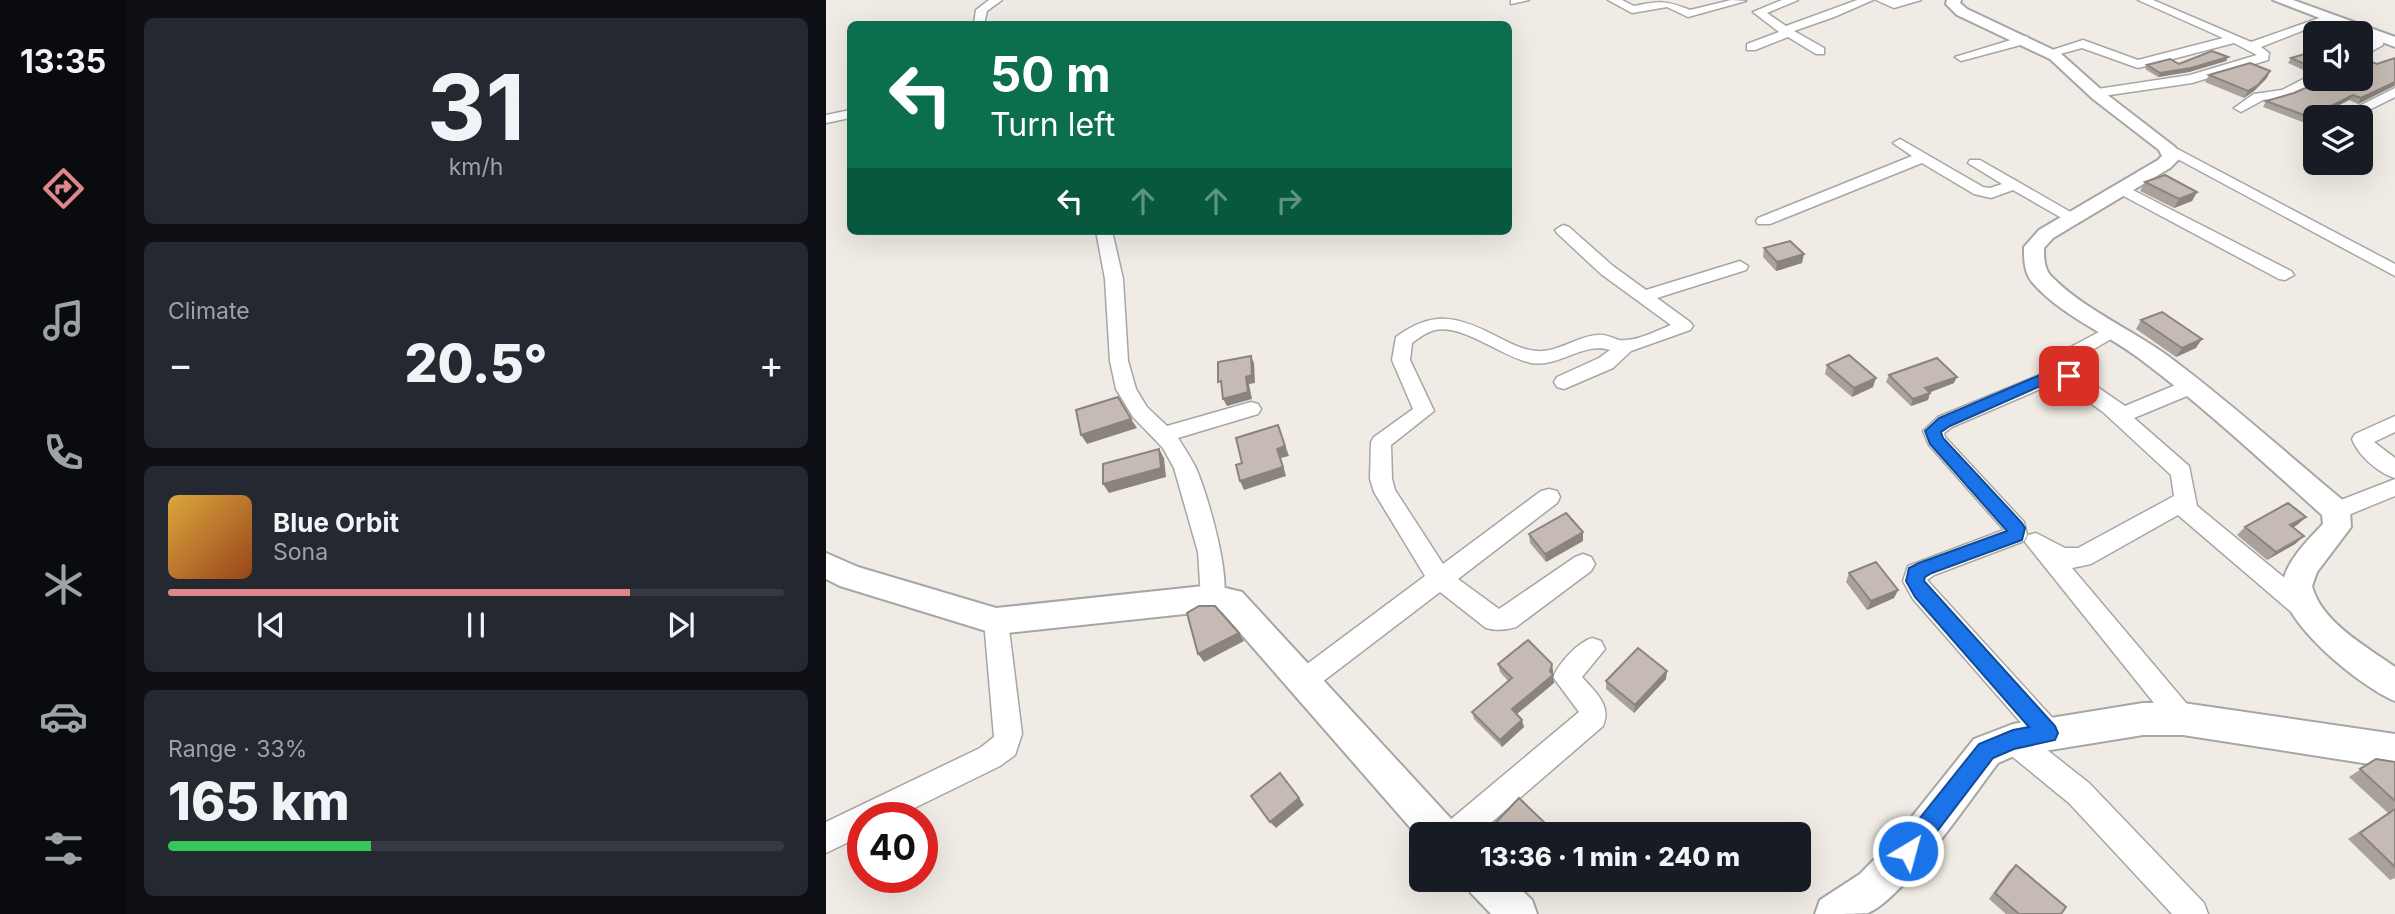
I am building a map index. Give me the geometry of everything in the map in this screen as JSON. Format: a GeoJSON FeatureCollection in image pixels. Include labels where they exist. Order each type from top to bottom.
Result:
{"type":"FeatureCollection","features":[{"type":"Feature","properties":{"kind":"street"},"geometry":{"type":"LineString","coordinates":[[980,21],[982,10],[996,0]]}},
{"type":"Feature","properties":{"kind":"street"},"geometry":{"type":"LineString","coordinates":[[1614,0],[1632,10],[1696,0]]}},
{"type":"Feature","properties":{"kind":"street"},"geometry":{"type":"LineString","coordinates":[[1668,3],[1690,14],[1740,0],[1820,51]]}},
{"type":"Feature","properties":{"kind":"street"},"geometry":{"type":"LineString","coordinates":[[1708,20],[1756,11],[1792,0]]}},
{"type":"Feature","properties":{"kind":"street"},"geometry":{"type":"LineString","coordinates":[[1751,47],[1867,0]]}},
{"type":"Feature","properties":{"kind":"street"},"geometry":{"type":"LineString","coordinates":[[1882,0],[1894,5],[1915,0]]}},
{"type":"Feature","properties":{"kind":"street"},"geometry":{"type":"LineString","coordinates":[[1954,0],[1953,4],[1962,12],[2049,53],[2166,147],[2395,271]]}},
{"type":"Feature","properties":{"kind":"street"},"geometry":{"type":"LineString","coordinates":[[2096,93],[2192,79],[2264,57],[2263,53],[2251,46],[2144,0]]}},
{"type":"Feature","properties":{"kind":"street"},"geometry":{"type":"LineString","coordinates":[[2160,7],[2187,0]]}},
{"type":"Feature","properties":{"kind":"street"},"geometry":{"type":"LineString","coordinates":[[2280,0],[2395,42]]}},
{"type":"Feature","properties":{"kind":"street"},"geometry":{"type":"LineString","coordinates":[[2251,46],[2329,18]]}},
{"type":"Feature","properties":{"kind":"street"},"geometry":{"type":"LineString","coordinates":[[2373,47],[2377,45],[2379,36]]}},
{"type":"Feature","properties":{"kind":"street"},"geometry":{"type":"LineString","coordinates":[[2049,53],[2083,44],[2138,64],[2235,39]]}},
{"type":"Feature","properties":{"kind":"street"},"geometry":{"type":"LineString","coordinates":[[1961,57],[2024,40]]}},
{"type":"Feature","properties":{"kind":"street"},"geometry":{"type":"LineString","coordinates":[[2241,108],[2259,97],[2285,93],[2303,83]]}},
{"type":"Feature","properties":{"kind":"street"},"geometry":{"type":"LineString","coordinates":[[2367,105],[2395,92]]}},
{"type":"Feature","properties":{"kind":"street"},"geometry":{"type":"LineString","coordinates":[[826,119],[847,115]]}},
{"type":"Feature","properties":{"kind":"street"},"geometry":{"type":"LineString","coordinates":[[1900,143],[1979,191],[1991,193],[2014,185]]}},
{"type":"Feature","properties":{"kind":"street"},"geometry":{"type":"LineString","coordinates":[[2166,147],[2172,157],[2123,190],[2046,234],[2034,247],[2034,263],[2040,278],[2060,296],[2145,351],[2192,386],[2336,511],[2337,527],[2301,571],[2297,585],[2308,611]]}},
{"type":"Feature","properties":{"kind":"street"},"geometry":{"type":"LineString","coordinates":[[1764,220],[1923,157]]}},
{"type":"Feature","properties":{"kind":"street"},"geometry":{"type":"LineString","coordinates":[[1975,163],[2073,218]]}},
{"type":"Feature","properties":{"kind":"street"},"geometry":{"type":"LineString","coordinates":[[2123,190],[2285,275]]}},
{"type":"Feature","properties":{"kind":"street"},"geometry":{"type":"LineString","coordinates":[[1563,230],[1606,270],[1684,326],[1625,346],[1606,363],[1564,382]]}},
{"type":"Feature","properties":{"kind":"street"},"geometry":{"type":"LineString","coordinates":[[1105,235],[1114,279],[1119,362],[1126,389],[1140,411],[1178,453],[1210,552],[1213,598]]}},
{"type":"Feature","properties":{"kind":"street"},"geometry":{"type":"LineString","coordinates":[[1645,296],[1740,266]]}},
{"type":"Feature","properties":{"kind":"street"},"geometry":{"type":"LineString","coordinates":[[1583,564],[1501,621],[1432,583],[1381,485],[1381,442],[1424,411],[1401,360],[1403,341],[1417,330],[1439,323],[1473,330],[1530,357],[1538,358],[1599,341],[1625,346]]}},
{"type":"Feature","properties":{"kind":"street"},"geometry":{"type":"LineString","coordinates":[[2069,376],[2061,365],[2061,360],[2112,331]]}},
{"type":"Feature","properties":{"kind":"street"},"geometry":{"type":"LineString","coordinates":[[2048,733],[1921,592],[1915,581],[1916,573],[1926,568],[2016,535],[2016,528],[1936,440],[1933,431],[1945,422],[2052,375],[2069,376],[2081,382],[2181,472],[2187,510],[2308,611],[2327,633],[2395,686]]}},
{"type":"Feature","properties":{"kind":"street"},"geometry":{"type":"LineString","coordinates":[[2111,409],[2126,414],[2192,386]]}},
{"type":"Feature","properties":{"kind":"street"},"geometry":{"type":"LineString","coordinates":[[1162,435],[1251,409]]}},
{"type":"Feature","properties":{"kind":"street"},"geometry":{"type":"LineString","coordinates":[[2395,423],[2362,439],[2365,446],[2395,470]]}},
{"type":"Feature","properties":{"kind":"street"},"geometry":{"type":"LineString","coordinates":[[2336,511],[2395,487]]}},
{"type":"Feature","properties":{"kind":"street"},"geometry":{"type":"LineString","coordinates":[[1304,681],[1549,497]]}},
{"type":"Feature","properties":{"kind":"street"},"geometry":{"type":"LineString","coordinates":[[2011,522],[2061,558],[2072,560],[2184,501]]}},
{"type":"Feature","properties":{"kind":"street"},"geometry":{"type":"LineString","coordinates":[[2036,542],[2183,719]]}},
{"type":"Feature","properties":{"kind":"street"},"geometry":{"type":"LineString","coordinates":[[826,565],[850,577],[996,621],[1213,598],[1231,601],[1429,822]]}},
{"type":"Feature","properties":{"kind":"street"},"geometry":{"type":"LineString","coordinates":[[898,802],[990,757],[1005,746],[1009,734],[996,621]]}},
{"type":"Feature","properties":{"kind":"street"},"geometry":{"type":"LineString","coordinates":[[1469,822],[1594,717],[1593,709],[1566,677],[1592,649]]}},
{"type":"Feature","properties":{"kind":"street"},"geometry":{"type":"LineString","coordinates":[[1835,914],[1873,887],[1908,851],[1986,751],[2013,740],[2143,719],[2183,719],[2395,751]]}},
{"type":"Feature","properties":{"kind":"street"},"geometry":{"type":"LineString","coordinates":[[2013,740],[2079,793],[2193,914]]}},
{"type":"Feature","properties":{"kind":"street"},"geometry":{"type":"LineString","coordinates":[[826,838],[847,827]]}},
{"type":"Feature","properties":{"kind":"building"},"geometry":{"type":"Polygon","coordinates":[[[2212,51],[2228,57],[2191,68],[2160,73],[2147,65],[2170,59],[2179,64],[2212,51]]]}},
{"type":"Feature","properties":{"kind":"building"},"geometry":{"type":"Polygon","coordinates":[[[2303,54],[2303,63],[2291,58],[2303,54]]]}},
{"type":"Feature","properties":{"kind":"building"},"geometry":{"type":"Polygon","coordinates":[[[2395,58],[2395,82],[2361,98],[2353,95],[2333,105],[2303,105],[2303,115],[2266,101],[2303,89],[2373,91],[2373,62],[2377,64],[2395,58]]]}},
{"type":"Feature","properties":{"kind":"building"},"geometry":{"type":"Polygon","coordinates":[[[2250,63],[2270,71],[2258,85],[2248,91],[2209,75],[2250,63]]]}},
{"type":"Feature","properties":{"kind":"building"},"geometry":{"type":"Polygon","coordinates":[[[2165,175],[2197,192],[2179,199],[2145,182],[2165,175]]]}},
{"type":"Feature","properties":{"kind":"building"},"geometry":{"type":"Polygon","coordinates":[[[1790,241],[1804,254],[1777,262],[1764,248],[1790,241]]]}},
{"type":"Feature","properties":{"kind":"building"},"geometry":{"type":"Polygon","coordinates":[[[2162,312],[2202,339],[2182,348],[2141,320],[2162,312]]]}},
{"type":"Feature","properties":{"kind":"building"},"geometry":{"type":"Polygon","coordinates":[[[1849,355],[1876,378],[1854,388],[1827,365],[1849,355]]]}},
{"type":"Feature","properties":{"kind":"building"},"geometry":{"type":"Polygon","coordinates":[[[1251,356],[1252,375],[1246,377],[1248,392],[1223,399],[1221,381],[1218,382],[1218,362],[1251,356]]]}},
{"type":"Feature","properties":{"kind":"building"},"geometry":{"type":"Polygon","coordinates":[[[1937,358],[1957,377],[1925,388],[1930,393],[1913,399],[1889,375],[1937,358]]]}},
{"type":"Feature","properties":{"kind":"building"},"geometry":{"type":"Polygon","coordinates":[[[1118,397],[1131,419],[1081,435],[1076,410],[1118,397]]]}},
{"type":"Feature","properties":{"kind":"building"},"geometry":{"type":"Polygon","coordinates":[[[1278,425],[1285,446],[1277,449],[1283,467],[1240,481],[1236,465],[1242,463],[1236,438],[1278,425]]]}},
{"type":"Feature","properties":{"kind":"building"},"geometry":{"type":"Polygon","coordinates":[[[1159,449],[1161,468],[1103,484],[1103,464],[1159,449]]]}},
{"type":"Feature","properties":{"kind":"building"},"geometry":{"type":"Polygon","coordinates":[[[2288,503],[2306,517],[2290,525],[2304,536],[2276,552],[2245,527],[2288,503]]]}},
{"type":"Feature","properties":{"kind":"building"},"geometry":{"type":"Polygon","coordinates":[[[1566,513],[1583,532],[1545,554],[1529,534],[1566,513]]]}},
{"type":"Feature","properties":{"kind":"building"},"geometry":{"type":"Polygon","coordinates":[[[1876,562],[1898,590],[1871,601],[1849,573],[1876,562]]]}},
{"type":"Feature","properties":{"kind":"building"},"geometry":{"type":"Polygon","coordinates":[[[1199,606],[1215,606],[1239,633],[1198,654],[1187,613],[1199,606]]]}},
{"type":"Feature","properties":{"kind":"building"},"geometry":{"type":"Polygon","coordinates":[[[1528,640],[1552,664],[1550,671],[1553,675],[1512,709],[1522,720],[1500,740],[1472,712],[1512,678],[1498,664],[1528,640]]]}},
{"type":"Feature","properties":{"kind":"building"},"geometry":{"type":"Polygon","coordinates":[[[1638,648],[1667,671],[1635,705],[1606,681],[1638,648]]]}},
{"type":"Feature","properties":{"kind":"building"},"geometry":{"type":"Polygon","coordinates":[[[2376,759],[2395,762],[2395,801],[2360,769],[2376,759]]]}},
{"type":"Feature","properties":{"kind":"building"},"geometry":{"type":"Polygon","coordinates":[[[1280,773],[1299,798],[1270,822],[1251,796],[1280,773]]]}},
{"type":"Feature","properties":{"kind":"building"},"geometry":{"type":"Polygon","coordinates":[[[1519,798],[1544,822],[1496,822],[1519,798]]]}},
{"type":"Feature","properties":{"kind":"building"},"geometry":{"type":"Polygon","coordinates":[[[2395,809],[2395,867],[2360,833],[2395,809]]]}},
{"type":"Feature","properties":{"kind":"building"},"geometry":{"type":"Polygon","coordinates":[[[2016,865],[2066,907],[2061,914],[2019,914],[1995,893],[2016,865]]]}},
{"type":"Feature","properties":{"kind":"route"},"geometry":{"type":"LineString","coordinates":[[1908,851],[1986,751],[2013,740],[2048,733],[1921,592],[1915,581],[1916,573],[1926,568],[2016,535],[2016,528],[1936,440],[1933,431],[1937,425],[2052,375],[2069,376]]}}]}
